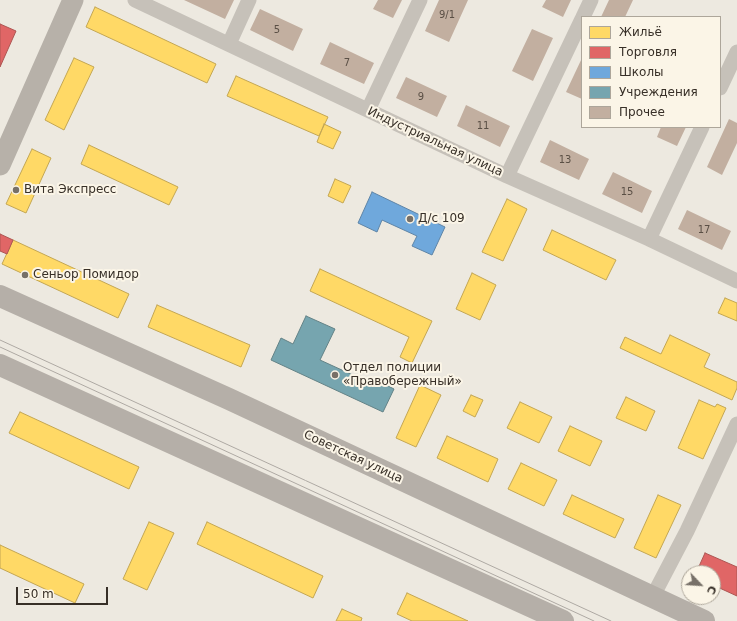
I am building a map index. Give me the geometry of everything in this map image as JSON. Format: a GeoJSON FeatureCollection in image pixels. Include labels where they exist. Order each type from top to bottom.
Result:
{"type":"FeatureCollection","features":[{"type":"Feature","properties":{"kind":"main road"},"geometry":{"type":"LineString","coordinates":[[0,165],[73,0]]}},
{"type":"Feature","properties":{"kind":"main road","name":"Советская улица"},"geometry":{"type":"LineString","coordinates":[[0,296],[236,402],[704,621]]}},
{"type":"Feature","properties":{"kind":"main road"},"geometry":{"type":"LineString","coordinates":[[0,365],[563,621]]}},
{"type":"Feature","properties":{"kind":"street","name":"Индустриальная улица"},"geometry":{"type":"LineString","coordinates":[[135,0],[507,176],[649,239],[737,281]]}},
{"type":"Feature","properties":{"kind":"street"},"geometry":{"type":"LineString","coordinates":[[229,44],[250,0]]}},
{"type":"Feature","properties":{"kind":"street"},"geometry":{"type":"LineString","coordinates":[[368,110],[420,0]]}},
{"type":"Feature","properties":{"kind":"street"},"geometry":{"type":"LineString","coordinates":[[583,16],[591,0]]}},
{"type":"Feature","properties":{"kind":"street"},"geometry":{"type":"LineString","coordinates":[[507,176],[581,20]]}},
{"type":"Feature","properties":{"kind":"street"},"geometry":{"type":"LineString","coordinates":[[721,86],[737,52]]}},
{"type":"Feature","properties":{"kind":"street"},"geometry":{"type":"LineString","coordinates":[[649,239],[702,128]]}},
{"type":"Feature","properties":{"kind":"street"},"geometry":{"type":"LineString","coordinates":[[653,596],[687,531],[737,424]]}},
{"type":"Feature","properties":{"kind":"building: Жильё"},"geometry":{"type":"Polygon","coordinates":[[[95,7],[216,64],[207,83],[86,27],[95,7]]]}},
{"type":"Feature","properties":{"kind":"building: Жильё"},"geometry":{"type":"Polygon","coordinates":[[[74,58],[94,67],[64,130],[45,120],[74,58]]]}},
{"type":"Feature","properties":{"kind":"building: Жильё"},"geometry":{"type":"Polygon","coordinates":[[[236,76],[328,117],[319,136],[227,96],[236,76]]]}},
{"type":"Feature","properties":{"kind":"building: Жильё"},"geometry":{"type":"Polygon","coordinates":[[[324,124],[341,132],[333,149],[317,142],[324,124]]]}},
{"type":"Feature","properties":{"kind":"building: Жильё"},"geometry":{"type":"Polygon","coordinates":[[[89,145],[178,187],[169,205],[81,164],[89,145]]]}},
{"type":"Feature","properties":{"kind":"building: Жильё"},"geometry":{"type":"Polygon","coordinates":[[[32,149],[51,158],[26,213],[6,204],[32,149]]]}},
{"type":"Feature","properties":{"kind":"building: Жильё"},"geometry":{"type":"Polygon","coordinates":[[[335,179],[351,186],[343,203],[328,196],[335,179]]]}},
{"type":"Feature","properties":{"kind":"building: Жильё"},"geometry":{"type":"Polygon","coordinates":[[[507,199],[527,209],[503,261],[482,252],[507,199]]]}},
{"type":"Feature","properties":{"kind":"building: Жильё"},"geometry":{"type":"Polygon","coordinates":[[[552,230],[616,260],[606,280],[543,250],[552,230]]]}},
{"type":"Feature","properties":{"kind":"building: Жильё"},"geometry":{"type":"Polygon","coordinates":[[[13,240],[129,294],[118,318],[2,264],[13,240]]]}},
{"type":"Feature","properties":{"kind":"building: Жильё"},"geometry":{"type":"Polygon","coordinates":[[[320,269],[432,321],[412,363],[400,357],[409,337],[310,291],[320,269]]]}},
{"type":"Feature","properties":{"kind":"building: Жильё"},"geometry":{"type":"Polygon","coordinates":[[[472,273],[496,285],[480,320],[456,309],[472,273]]]}},
{"type":"Feature","properties":{"kind":"building: Жильё"},"geometry":{"type":"Polygon","coordinates":[[[725,298],[737,303],[737,321],[718,313],[725,298]]]}},
{"type":"Feature","properties":{"kind":"building: Жильё"},"geometry":{"type":"Polygon","coordinates":[[[157,305],[250,345],[241,367],[148,327],[157,305]]]}},
{"type":"Feature","properties":{"kind":"building: Жильё"},"geometry":{"type":"Polygon","coordinates":[[[670,335],[710,354],[704,367],[737,382],[737,388],[732,400],[620,348],[625,337],[661,354],[670,335]]]}},
{"type":"Feature","properties":{"kind":"building: Жильё"},"geometry":{"type":"Polygon","coordinates":[[[420,385],[441,395],[416,447],[396,438],[420,385]]]}},
{"type":"Feature","properties":{"kind":"building: Жильё"},"geometry":{"type":"Polygon","coordinates":[[[471,395],[483,400],[475,417],[463,411],[471,395]]]}},
{"type":"Feature","properties":{"kind":"building: Жильё"},"geometry":{"type":"Polygon","coordinates":[[[626,397],[655,411],[646,431],[616,418],[626,397]]]}},
{"type":"Feature","properties":{"kind":"building: Жильё"},"geometry":{"type":"Polygon","coordinates":[[[699,400],[715,407],[717,404],[726,408],[703,459],[678,448],[699,400]]]}},
{"type":"Feature","properties":{"kind":"building: Жильё"},"geometry":{"type":"Polygon","coordinates":[[[520,402],[552,417],[539,443],[507,428],[520,402]]]}},
{"type":"Feature","properties":{"kind":"building: Жильё"},"geometry":{"type":"Polygon","coordinates":[[[20,412],[139,467],[129,489],[9,433],[20,412]]]}},
{"type":"Feature","properties":{"kind":"building: Жильё"},"geometry":{"type":"Polygon","coordinates":[[[570,426],[602,441],[590,466],[558,451],[570,426]]]}},
{"type":"Feature","properties":{"kind":"building: Жильё"},"geometry":{"type":"Polygon","coordinates":[[[447,436],[498,459],[488,482],[437,458],[447,436]]]}},
{"type":"Feature","properties":{"kind":"building: Жильё"},"geometry":{"type":"Polygon","coordinates":[[[521,463],[557,480],[544,506],[508,489],[521,463]]]}},
{"type":"Feature","properties":{"kind":"building: Жильё"},"geometry":{"type":"Polygon","coordinates":[[[572,495],[624,519],[615,538],[563,514],[572,495]]]}},
{"type":"Feature","properties":{"kind":"building: Жильё"},"geometry":{"type":"Polygon","coordinates":[[[658,495],[681,505],[656,558],[634,548],[658,495]]]}},
{"type":"Feature","properties":{"kind":"building: Жильё"},"geometry":{"type":"Polygon","coordinates":[[[149,522],[174,533],[147,590],[123,579],[149,522]]]}},
{"type":"Feature","properties":{"kind":"building: Жильё"},"geometry":{"type":"Polygon","coordinates":[[[207,522],[323,576],[313,598],[197,544],[207,522]]]}},
{"type":"Feature","properties":{"kind":"building: Жильё"},"geometry":{"type":"Polygon","coordinates":[[[0,545],[84,584],[75,603],[0,568],[0,545]]]}},
{"type":"Feature","properties":{"kind":"building: Жильё"},"geometry":{"type":"Polygon","coordinates":[[[407,593],[468,621],[412,621],[397,614],[407,593]]]}},
{"type":"Feature","properties":{"kind":"building: Жильё"},"geometry":{"type":"Polygon","coordinates":[[[342,609],[362,618],[361,621],[336,621],[342,609]]]}},
{"type":"Feature","properties":{"kind":"building: Торговля"},"geometry":{"type":"Polygon","coordinates":[[[0,24],[16,31],[0,67],[0,24]]]}},
{"type":"Feature","properties":{"kind":"building: Торговля"},"geometry":{"type":"Polygon","coordinates":[[[0,234],[13,240],[7,254],[0,251],[0,234]]]}},
{"type":"Feature","properties":{"kind":"building: Торговля"},"geometry":{"type":"Polygon","coordinates":[[[705,553],[737,567],[737,596],[721,589],[721,565],[700,565],[705,553]]]}},
{"type":"Feature","properties":{"kind":"building: Школы"},"geometry":{"type":"Polygon","coordinates":[[[372,192],[445,227],[432,255],[412,246],[417,236],[382,220],[377,232],[358,223],[372,192]]]}},
{"type":"Feature","properties":{"kind":"building: Учреждения"},"geometry":{"type":"Polygon","coordinates":[[[306,316],[335,329],[320,360],[368,382],[370,377],[394,389],[383,412],[271,360],[281,338],[293,344],[306,316]]]}},
{"type":"Feature","properties":{"kind":"building: Прочее"},"geometry":{"type":"Polygon","coordinates":[[[184,0],[234,0],[225,19],[184,0]]]}},
{"type":"Feature","properties":{"kind":"building: Прочее"},"geometry":{"type":"Polygon","coordinates":[[[378,0],[402,0],[393,18],[373,9],[378,0]]]}},
{"type":"Feature","properties":{"kind":"building: Прочее"},"geometry":{"type":"Polygon","coordinates":[[[439,0],[468,0],[449,42],[425,31],[439,0]]]}},
{"type":"Feature","properties":{"kind":"building: Прочее"},"geometry":{"type":"Polygon","coordinates":[[[546,0],[571,0],[563,17],[542,7],[546,0]]]}},
{"type":"Feature","properties":{"kind":"building: Прочее"},"geometry":{"type":"Polygon","coordinates":[[[609,0],[633,0],[625,16],[601,16],[609,0]]]}},
{"type":"Feature","properties":{"kind":"building: Прочее"},"geometry":{"type":"Polygon","coordinates":[[[260,9],[303,29],[293,51],[250,30],[260,9]]]}},
{"type":"Feature","properties":{"kind":"building: Прочее"},"geometry":{"type":"Polygon","coordinates":[[[532,29],[553,38],[533,81],[512,71],[532,29]]]}},
{"type":"Feature","properties":{"kind":"building: Прочее"},"geometry":{"type":"Polygon","coordinates":[[[330,42],[374,63],[364,84],[320,64],[330,42]]]}},
{"type":"Feature","properties":{"kind":"building: Прочее"},"geometry":{"type":"Polygon","coordinates":[[[581,60],[581,99],[566,92],[581,60]]]}},
{"type":"Feature","properties":{"kind":"building: Прочее"},"geometry":{"type":"Polygon","coordinates":[[[406,77],[447,96],[437,117],[396,98],[406,77]]]}},
{"type":"Feature","properties":{"kind":"building: Прочее"},"geometry":{"type":"Polygon","coordinates":[[[466,105],[510,126],[500,147],[457,126],[466,105]]]}},
{"type":"Feature","properties":{"kind":"building: Прочее"},"geometry":{"type":"Polygon","coordinates":[[[729,119],[737,123],[737,143],[722,175],[707,167],[729,119]]]}},
{"type":"Feature","properties":{"kind":"building: Прочее"},"geometry":{"type":"Polygon","coordinates":[[[661,128],[686,128],[677,146],[657,137],[661,128]]]}},
{"type":"Feature","properties":{"kind":"building: Прочее"},"geometry":{"type":"Polygon","coordinates":[[[550,140],[589,159],[579,180],[540,162],[550,140]]]}},
{"type":"Feature","properties":{"kind":"building: Прочее"},"geometry":{"type":"Polygon","coordinates":[[[613,172],[652,191],[642,213],[602,194],[613,172]]]}},
{"type":"Feature","properties":{"kind":"building: Прочее"},"geometry":{"type":"Polygon","coordinates":[[[687,210],[731,231],[722,250],[678,229],[687,210]]]}},
{"type":"Feature","properties":{"kind":"tram line"},"geometry":{"type":"LineString","coordinates":[[0,340],[611,621]]}},
{"type":"Feature","properties":{"kind":"tram line"},"geometry":{"type":"LineString","coordinates":[[0,347],[594,621]]}},
{"type":"Feature","properties":{"kind":"place","name":"Вита Экспресс"},"geometry":{"type":"Point","coordinates":[16,190]}},
{"type":"Feature","properties":{"kind":"place","name":"Д/с 109"},"geometry":{"type":"Point","coordinates":[410,219]}},
{"type":"Feature","properties":{"kind":"place","name":"Сеньор Помидор"},"geometry":{"type":"Point","coordinates":[25,275]}},
{"type":"Feature","properties":{"kind":"place","name":"Отдел полиции «Правобережный»"},"geometry":{"type":"Point","coordinates":[335,375]}}]}
